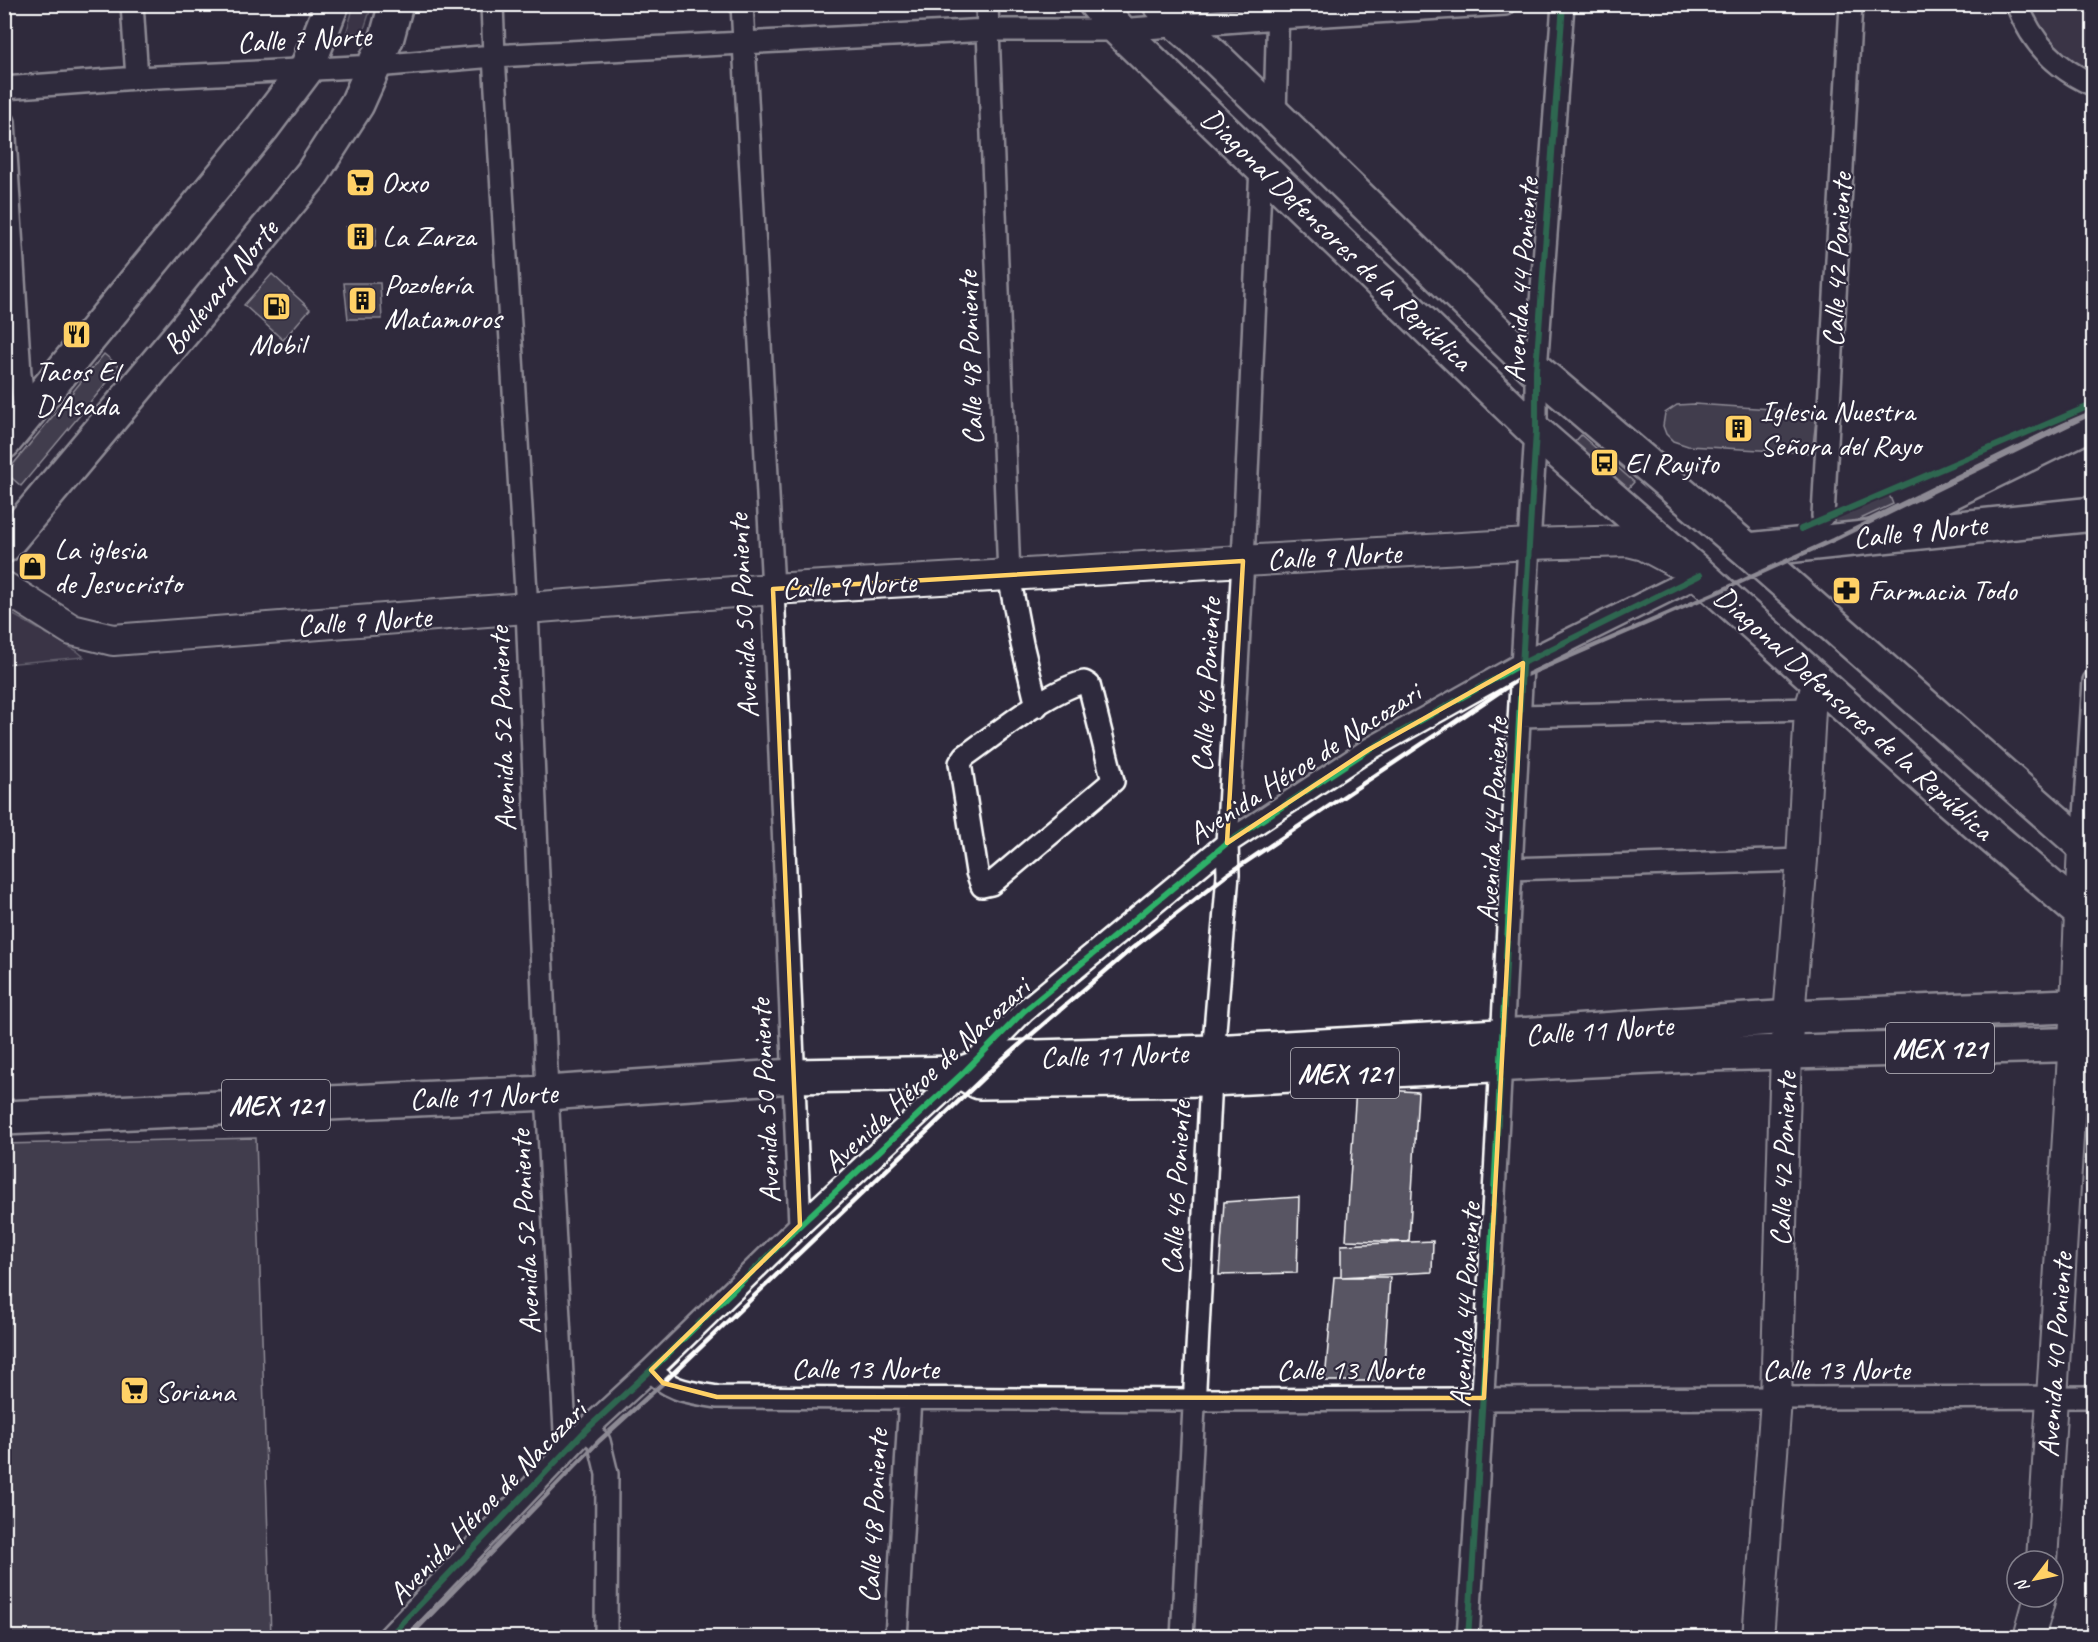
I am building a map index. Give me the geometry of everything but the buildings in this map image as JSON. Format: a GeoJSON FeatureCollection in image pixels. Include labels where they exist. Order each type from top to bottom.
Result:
{"type":"FeatureCollection","features":[{"type":"Feature","properties":{"kind":"main road"},"geometry":{"type":"LineString","coordinates":[[4,442],[262,128],[307,68],[332,4]]}},
{"type":"Feature","properties":{"kind":"main road","name":"Boulevard Norte"},"geometry":{"type":"LineString","coordinates":[[4,546],[312,174],[357,104],[387,37],[396,4]]}},
{"type":"Feature","properties":{"kind":"main road","name":"Diagonal Defensores de la República"},"geometry":{"type":"LineString","coordinates":[[1096,4],[1119,30],[1536,432],[1700,575],[1814,696],[1948,800],[2087,918]]}},
{"type":"Feature","properties":{"kind":"main road","name":"Diagonal Defensores de la República"},"geometry":{"type":"LineString","coordinates":[[1170,15],[1536,370],[1748,550],[2088,851]]}},
{"type":"Feature","properties":{"kind":"main road","name":"Calle 9 Norte"},"geometry":{"type":"LineString","coordinates":[[1748,550],[2094,514]]}},
{"type":"Feature","properties":{"kind":"main road","name":"Calle 9 Norte"},"geometry":{"type":"LineString","coordinates":[[4,587],[72,630],[113,640],[773,589],[1529,544],[1628,541],[1644,545],[1700,575]]}},
{"type":"Feature","properties":{"kind":"main road","name":"Calle 42 Poniente"},"geometry":{"type":"LineString","coordinates":[[1758,1638],[1776,1400],[1786,1052],[1803,860],[1814,696]]}},
{"type":"Feature","properties":{"kind":"main road","name":"Avenida 40 Poniente"},"geometry":{"type":"LineString","coordinates":[[2043,1549],[2052,1397],[2084,1044],[2088,851]]}},
{"type":"Feature","properties":{"kind":"main road","name":"Calle 11 Norte"},"geometry":{"type":"LineString","coordinates":[[1500,1051],[1790,1017],[2085,1005]]}},
{"type":"Feature","properties":{"kind":"main road","name":"Calle 11 Norte"},"geometry":{"type":"LineString","coordinates":[[4,1118],[548,1093],[794,1076],[963,1073],[979,1082],[1212,1066],[1500,1051],[1786,1052],[2084,1044]]}},
{"type":"Feature","properties":{"kind":"main road"},"geometry":{"type":"LineString","coordinates":[[2029,1638],[2038,1609]]}},
{"type":"Feature","properties":{"kind":"street"},"geometry":{"type":"LineString","coordinates":[[132,4],[137,78]]}},
{"type":"Feature","properties":{"kind":"street","name":"Avenida 52 Poniente"},"geometry":{"type":"LineString","coordinates":[[492,4],[527,609],[566,1450]]}},
{"type":"Feature","properties":{"kind":"street","name":"Avenida 50 Poniente"},"geometry":{"type":"LineString","coordinates":[[742,4],[773,589],[800,1225]]}},
{"type":"Feature","properties":{"kind":"street","name":"Calle 48 Poniente"},"geometry":{"type":"LineString","coordinates":[[987,4],[1009,576],[1037,706]]}},
{"type":"Feature","properties":{"kind":"street","name":"Calle 7 Norte"},"geometry":{"type":"LineString","coordinates":[[4,88],[137,78],[375,66],[494,56],[988,30],[1119,30],[1170,15],[1505,4]]}},
{"type":"Feature","properties":{"kind":"street","name":"Avenida 44 Poniente"},"geometry":{"type":"LineString","coordinates":[[1467,1638],[1484,1398],[1500,1051],[1536,432],[1536,370],[1563,4]]}},
{"type":"Feature","properties":{"kind":"street","name":"Calle 42 Poniente"},"geometry":{"type":"LineString","coordinates":[[1822,516],[1851,4]]}},
{"type":"Feature","properties":{"kind":"street"},"geometry":{"type":"LineString","coordinates":[[2017,4],[2024,24],[2038,46],[2078,79],[2094,85]]}},
{"type":"Feature","properties":{"kind":"street"},"geometry":{"type":"LineString","coordinates":[[1275,116],[1278,11]]}},
{"type":"Feature","properties":{"kind":"street"},"geometry":{"type":"LineString","coordinates":[[4,122],[20,374],[26,418]]}},
{"type":"Feature","properties":{"kind":"street","name":"Calle 46 Poniente"},"geometry":{"type":"LineString","coordinates":[[1182,1638],[1212,1066],[1228,874],[1227,843],[1243,561],[1261,166]]}},
{"type":"Feature","properties":{"kind":"street"},"geometry":{"type":"LineString","coordinates":[[1866,536],[2094,425]]}},
{"type":"Feature","properties":{"kind":"street","name":"Avenida Héroe de Nacozari"},"geometry":{"type":"LineString","coordinates":[[394,1634],[586,1430],[963,1073],[1024,1011],[1227,843],[1368,750],[1523,663],[1700,575]]}},
{"type":"Feature","properties":{"kind":"street","name":"Avenida 40 Poniente"},"geometry":{"type":"LineString","coordinates":[[2088,851],[2094,681]]}},
{"type":"Feature","properties":{"kind":"street"},"geometry":{"type":"LineString","coordinates":[[1084,682],[1089,685],[1113,781],[991,884],[982,886],[977,872],[960,763],[965,756],[1037,706],[1073,684],[1084,682]]}},
{"type":"Feature","properties":{"kind":"street"},"geometry":{"type":"LineString","coordinates":[[1520,716],[1814,696]]}},
{"type":"Feature","properties":{"kind":"street"},"geometry":{"type":"LineString","coordinates":[[1512,869],[1803,860]]}},
{"type":"Feature","properties":{"kind":"street","name":"Calle 13 Norte"},"geometry":{"type":"LineString","coordinates":[[651,1370],[663,1383],[689,1392],[717,1397],[1776,1400],[2094,1397]]}},
{"type":"Feature","properties":{"kind":"street","name":"Calle 48 Poniente"},"geometry":{"type":"LineString","coordinates":[[896,1638],[910,1398]]}},
{"type":"Feature","properties":{"kind":"street"},"geometry":{"type":"LineString","coordinates":[[586,1430],[599,1441],[607,1474],[606,1638]]}},
{"type":"Feature","properties":{"kind":"highlighted area"},"geometry":{"type":"Polygon","coordinates":[[[1243,561],[1227,843],[1368,750],[1523,663],[1484,1398],[717,1397],[663,1383],[651,1370],[800,1225],[773,589],[1243,561]]]}},
{"type":"Feature","properties":{"kind":"shaded area"},"geometry":{"type":"Polygon","coordinates":[[[354,5],[372,5],[363,32],[346,34],[354,5]]]}},
{"type":"Feature","properties":{"kind":"shaded area"},"geometry":{"type":"Polygon","coordinates":[[[2019,5],[2093,5],[2093,85],[2075,77],[2019,5]]]}},
{"type":"Feature","properties":{"kind":"shaded area"},"geometry":{"type":"Polygon","coordinates":[[[5,610],[77,651],[84,657],[5,664],[5,610]]]}},
{"type":"Feature","properties":{"kind":"railway"},"geometry":{"type":"LineString","coordinates":[[408,1638],[599,1441],[663,1383],[1004,1058],[1130,950],[1228,874],[1522,677],[1833,540],[2094,412]]}},
{"type":"Feature","properties":{"kind":"cycle path"},"geometry":{"type":"LineString","coordinates":[[1468,1638],[1536,432],[1536,370],[1563,4]]}},
{"type":"Feature","properties":{"kind":"cycle path"},"geometry":{"type":"LineString","coordinates":[[1801,529],[2094,404]]}},
{"type":"Feature","properties":{"kind":"cycle path"},"geometry":{"type":"LineString","coordinates":[[388,1638],[586,1430],[963,1073],[1024,1011],[1227,843],[1368,750],[1523,663],[1700,575]]}},
{"type":"Feature","properties":{"kind":"place","name":"Oxxo"},"geometry":{"type":"Point","coordinates":[360,182]}},
{"type":"Feature","properties":{"kind":"place","name":"La Zarza"},"geometry":{"type":"Point","coordinates":[361,236]}},
{"type":"Feature","properties":{"kind":"place","name":"Pozolería Matamoros"},"geometry":{"type":"Point","coordinates":[363,301]}},
{"type":"Feature","properties":{"kind":"place","name":"Mobil"},"geometry":{"type":"Point","coordinates":[277,307]}},
{"type":"Feature","properties":{"kind":"place","name":"Tacos El D'Asada"},"geometry":{"type":"Point","coordinates":[77,334]}},
{"type":"Feature","properties":{"kind":"place","name":"Iglesia Nuestra Señora del Rayo"},"geometry":{"type":"Point","coordinates":[1739,428]}},
{"type":"Feature","properties":{"kind":"place","name":"El Rayito"},"geometry":{"type":"Point","coordinates":[1604,463]}},
{"type":"Feature","properties":{"kind":"place","name":"La iglesia de Jesucristo"},"geometry":{"type":"Point","coordinates":[33,566]}},
{"type":"Feature","properties":{"kind":"place","name":"Farmacia Todo"},"geometry":{"type":"Point","coordinates":[1847,590]}},
{"type":"Feature","properties":{"kind":"place","name":"Soriana"},"geometry":{"type":"Point","coordinates":[134,1391]}}]}
